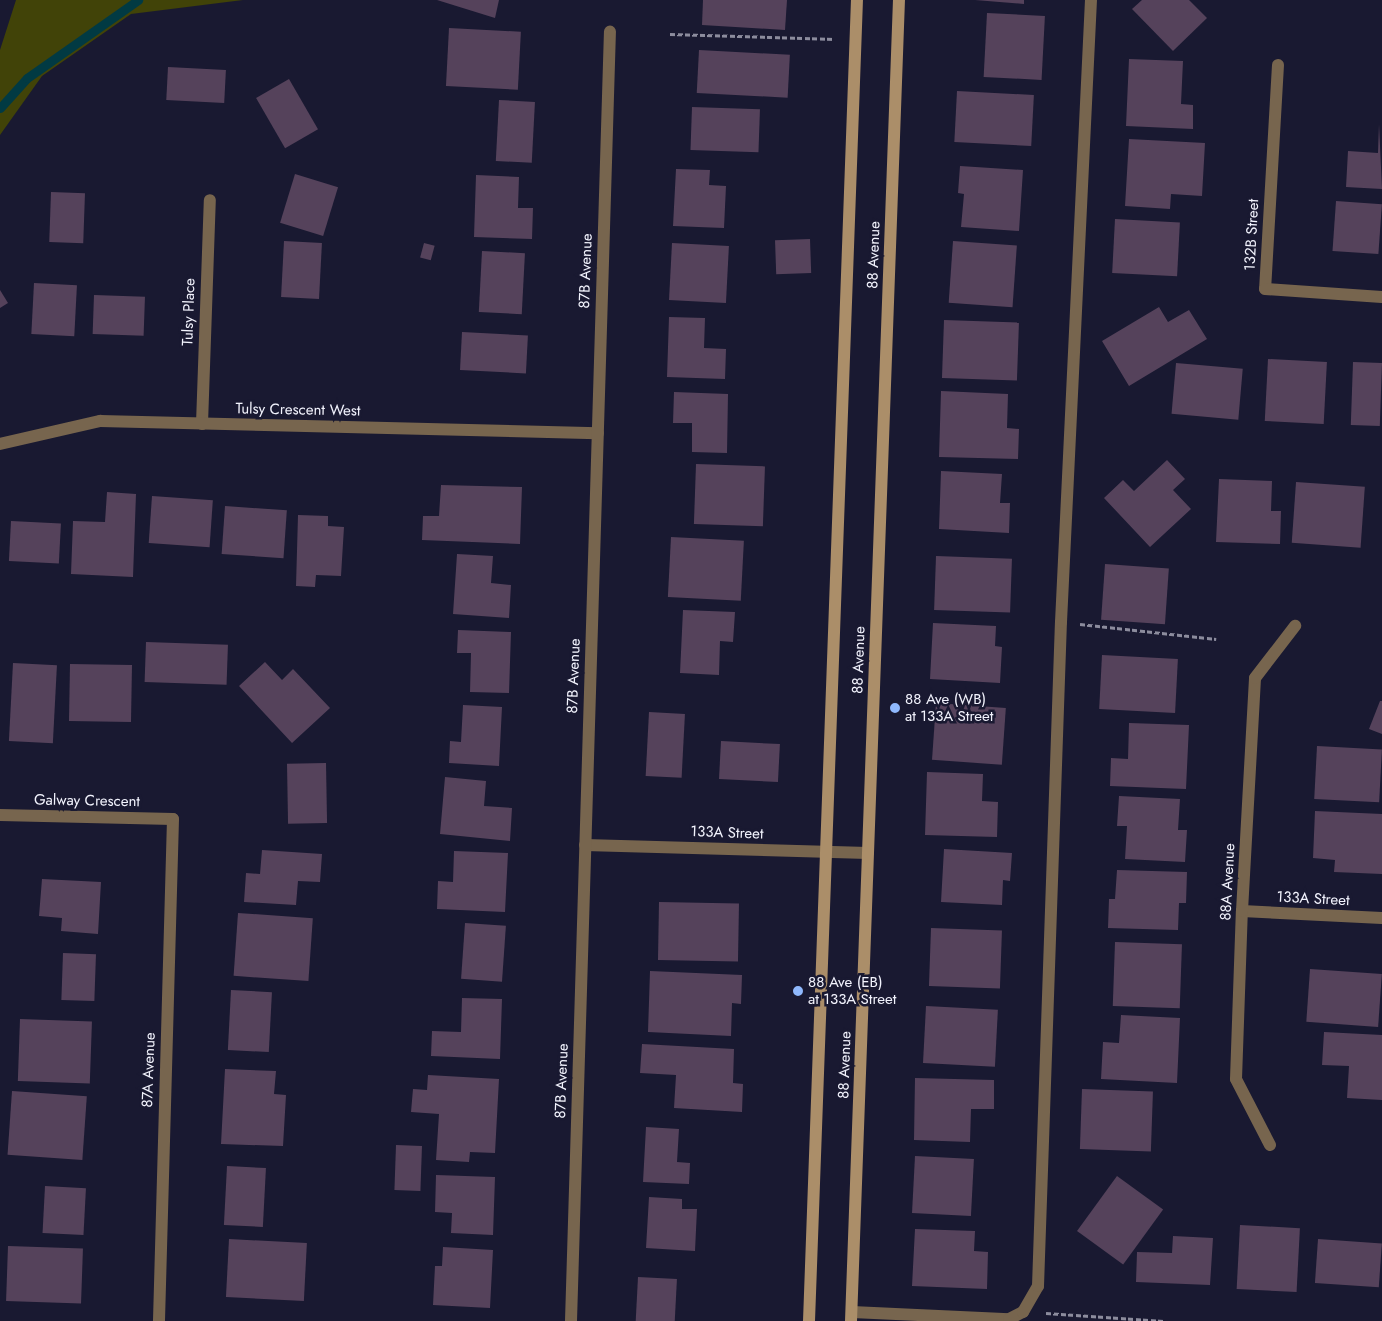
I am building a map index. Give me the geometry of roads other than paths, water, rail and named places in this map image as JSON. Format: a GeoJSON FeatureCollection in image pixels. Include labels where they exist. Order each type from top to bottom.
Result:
{"type":"FeatureCollection","features":[{"type":"Feature","properties":{"kind":"main road","name":"88 Avenue"},"geometry":{"type":"LineString","coordinates":[[809,1321],[857,0]]}},
{"type":"Feature","properties":{"kind":"main road","name":"88 Avenue"},"geometry":{"type":"LineString","coordinates":[[852,1317],[899,0]]}},
{"type":"Feature","properties":{"kind":"street"},"geometry":{"type":"LineString","coordinates":[[852,1317],[1009,1319],[1023,1312],[1038,1286],[1063,574],[1090,0]]}},
{"type":"Feature","properties":{"kind":"street","name":"87B Avenue"},"geometry":{"type":"LineString","coordinates":[[571,1321],[610,32]]}},
{"type":"Feature","properties":{"kind":"street","name":"132B Street"},"geometry":{"type":"LineString","coordinates":[[1278,65],[1265,289],[1382,296]]}},
{"type":"Feature","properties":{"kind":"street","name":"Tulsy Place"},"geometry":{"type":"LineString","coordinates":[[202,424],[210,200]]}},
{"type":"Feature","properties":{"kind":"street","name":"Tulsy Crescent West"},"geometry":{"type":"LineString","coordinates":[[0,444],[100,421],[598,433]]}},
{"type":"Feature","properties":{"kind":"street","name":"88A Avenue"},"geometry":{"type":"LineString","coordinates":[[1270,1145],[1236,1079],[1242,911],[1255,678],[1295,626]]}},
{"type":"Feature","properties":{"kind":"street","name":"Galway Crescent"},"geometry":{"type":"LineString","coordinates":[[0,815],[172,819]]}},
{"type":"Feature","properties":{"kind":"street","name":"87A Avenue"},"geometry":{"type":"LineString","coordinates":[[159,1321],[172,819]]}},
{"type":"Feature","properties":{"kind":"street","name":"133A Street"},"geometry":{"type":"LineString","coordinates":[[585,845],[868,853]]}},
{"type":"Feature","properties":{"kind":"street","name":"133A Street"},"geometry":{"type":"LineString","coordinates":[[1242,911],[1382,918]]}},
{"type":"Feature","properties":{"kind":"waterway"},"geometry":{"type":"LineString","coordinates":[[0,108],[27,78],[138,0]]}},
{"type":"Feature","properties":{"kind":"place","name":"88 Ave (WB) at 133A Street"},"geometry":{"type":"Point","coordinates":[895,708]}},
{"type":"Feature","properties":{"kind":"place","name":"88 Ave (EB) at 133A Street"},"geometry":{"type":"Point","coordinates":[798,991]}}]}
